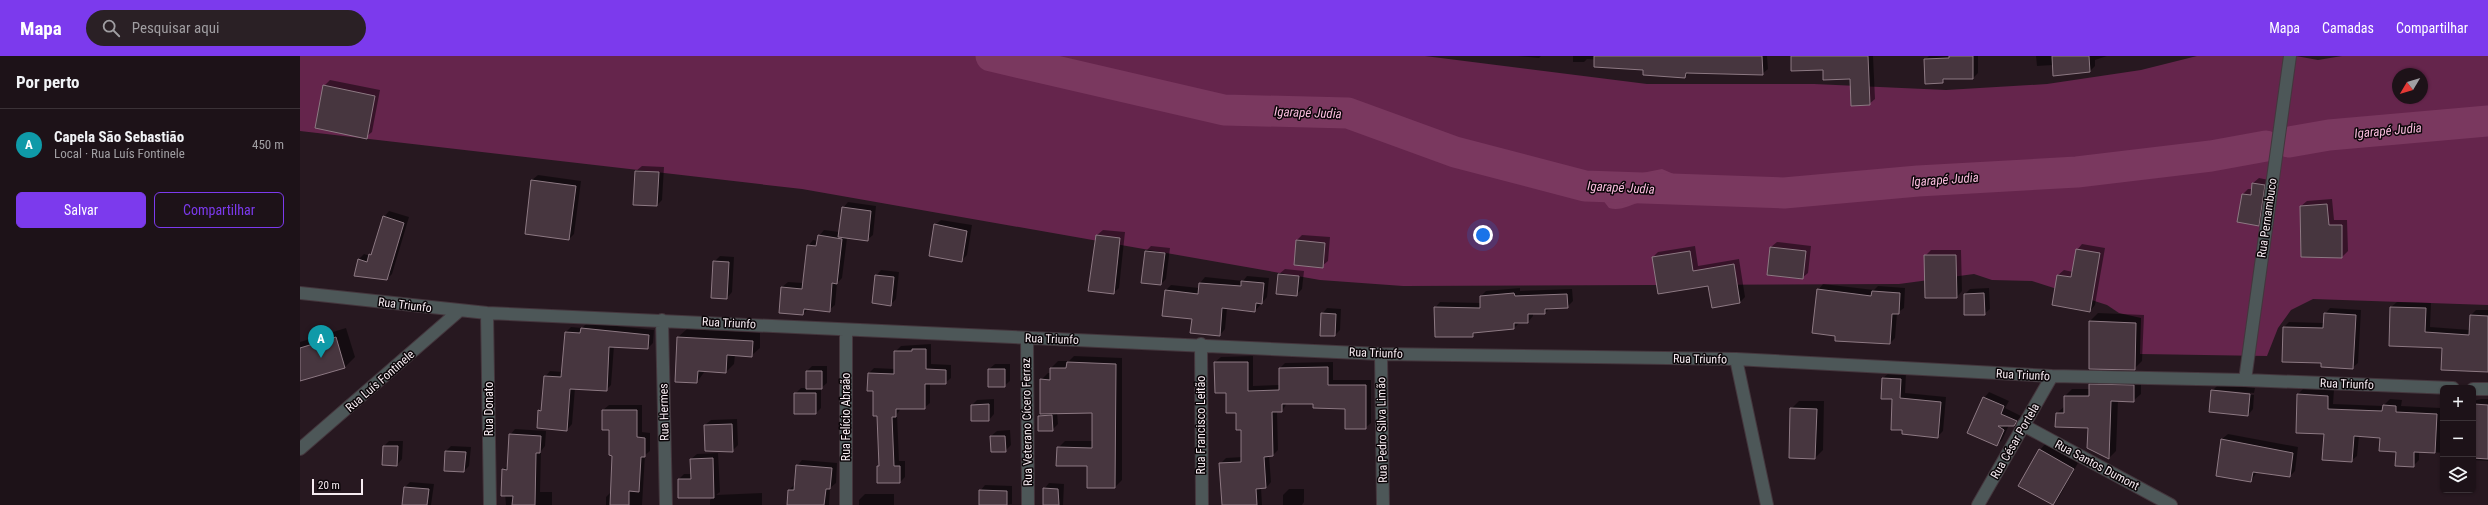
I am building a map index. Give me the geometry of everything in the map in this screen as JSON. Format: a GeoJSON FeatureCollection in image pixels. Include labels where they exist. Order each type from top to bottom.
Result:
{"type":"FeatureCollection","features":[{"type":"Feature","properties":{"kind":"street","name":"Rua Pernambuco"},"geometry":{"type":"LineString","coordinates":[[2245,380],[2290,56]]}},
{"type":"Feature","properties":{"kind":"street","name":"Rua Triunfo"},"geometry":{"type":"LineString","coordinates":[[300,293],[486,313],[1027,338],[1201,344],[1381,354],[1736,359],[2052,376],[2245,380],[2440,388]]}},
{"type":"Feature","properties":{"kind":"street","name":"Rua Luís Fontinele"},"geometry":{"type":"LineString","coordinates":[[300,449],[459,311]]}},
{"type":"Feature","properties":{"kind":"street","name":"Rua Donato"},"geometry":{"type":"LineString","coordinates":[[486,313],[490,505]]}},
{"type":"Feature","properties":{"kind":"street","name":"Rua Hermes"},"geometry":{"type":"LineString","coordinates":[[662,320],[666,505]]}},
{"type":"Feature","properties":{"kind":"street","name":"Rua Felício Abraão"},"geometry":{"type":"LineString","coordinates":[[846,330],[846,505]]}},
{"type":"Feature","properties":{"kind":"street","name":"Rua Veterano Cícero Ferraz"},"geometry":{"type":"LineString","coordinates":[[1027,338],[1028,505]]}},
{"type":"Feature","properties":{"kind":"street","name":"Rua Francisco Leitão"},"geometry":{"type":"LineString","coordinates":[[1201,344],[1202,505]]}},
{"type":"Feature","properties":{"kind":"street","name":"Rua Pedro Silva Limão"},"geometry":{"type":"LineString","coordinates":[[1381,354],[1383,505]]}},
{"type":"Feature","properties":{"kind":"street"},"geometry":{"type":"LineString","coordinates":[[1736,359],[1767,505]]}},
{"type":"Feature","properties":{"kind":"street","name":"Rua César Portela"},"geometry":{"type":"LineString","coordinates":[[1978,505],[2052,376]]}},
{"type":"Feature","properties":{"kind":"street"},"geometry":{"type":"LineString","coordinates":[[2476,389],[2488,389]]}},
{"type":"Feature","properties":{"kind":"street","name":"Rua Santos Dumont"},"geometry":{"type":"LineString","coordinates":[[2023,425],[2171,505]]}},
{"type":"Feature","properties":{"kind":"shaded area"},"geometry":{"type":"Polygon","coordinates":[[[300,56],[1425,56],[1647,84],[1814,84],[1946,90],[2047,84],[2141,70],[2197,56],[2296,56],[2318,60],[2342,56],[2488,56],[2488,305],[2313,299],[2291,310],[2278,328],[2267,356],[2140,354],[2141,318],[2119,313],[2107,305],[2032,281],[1992,280],[1974,274],[1899,284],[1403,286],[1320,280],[802,189],[300,131],[300,56]]]}},
{"type":"Feature","properties":{"kind":"water"},"geometry":{"type":"Polygon","coordinates":[[[1662,169],[1692,182],[1709,182],[1715,188],[1715,194],[1707,197],[1690,191],[1680,190],[1672,192],[1655,201],[1642,202],[1618,209],[1609,208],[1599,195],[1600,177],[1606,174],[1627,176],[1662,169]]]}},
{"type":"Feature","properties":{"kind":"building"},"geometry":{"type":"Polygon","coordinates":[[[1594,56],[1762,56],[1763,75],[1686,73],[1685,78],[1643,75],[1643,70],[1594,67],[1594,56]]]}},
{"type":"Feature","properties":{"kind":"building"},"geometry":{"type":"Polygon","coordinates":[[[1791,56],[1868,56],[1870,105],[1851,106],[1850,79],[1823,80],[1823,70],[1791,71],[1791,56]]]}},
{"type":"Feature","properties":{"kind":"building"},"geometry":{"type":"Polygon","coordinates":[[[1949,56],[1973,56],[1973,79],[1943,79],[1943,83],[1925,84],[1924,59],[1949,58],[1949,56]]]}},
{"type":"Feature","properties":{"kind":"building"},"geometry":{"type":"Polygon","coordinates":[[[2052,56],[2089,56],[2090,72],[2053,76],[2052,56]]]}},
{"type":"Feature","properties":{"kind":"building"},"geometry":{"type":"Polygon","coordinates":[[[323,85],[375,96],[367,139],[315,128],[323,85]]]}},
{"type":"Feature","properties":{"kind":"building"},"geometry":{"type":"Polygon","coordinates":[[[635,171],[659,172],[657,206],[633,205],[635,171]]]}},
{"type":"Feature","properties":{"kind":"building"},"geometry":{"type":"Polygon","coordinates":[[[531,180],[576,186],[569,240],[525,234],[531,180]]]}},
{"type":"Feature","properties":{"kind":"building"},"geometry":{"type":"Polygon","coordinates":[[[2252,183],[2265,185],[2259,226],[2237,222],[2242,194],[2251,195],[2252,183]]]}},
{"type":"Feature","properties":{"kind":"building"},"geometry":{"type":"Polygon","coordinates":[[[2327,204],[2329,225],[2342,225],[2342,258],[2301,257],[2300,206],[2327,204]]]}},
{"type":"Feature","properties":{"kind":"building"},"geometry":{"type":"Polygon","coordinates":[[[842,207],[871,211],[868,241],[838,237],[842,207]]]}},
{"type":"Feature","properties":{"kind":"building"},"geometry":{"type":"Polygon","coordinates":[[[383,216],[404,223],[387,280],[354,276],[358,259],[367,262],[369,254],[371,255],[383,216]]]}},
{"type":"Feature","properties":{"kind":"building"},"geometry":{"type":"Polygon","coordinates":[[[934,224],[967,231],[962,262],[929,256],[934,224]]]}},
{"type":"Feature","properties":{"kind":"building"},"geometry":{"type":"Polygon","coordinates":[[[818,235],[842,239],[837,284],[832,283],[830,312],[804,309],[803,315],[779,313],[781,287],[802,289],[807,245],[816,246],[818,235]]]}},
{"type":"Feature","properties":{"kind":"building"},"geometry":{"type":"Polygon","coordinates":[[[1096,235],[1120,238],[1114,294],[1088,291],[1096,235]]]}},
{"type":"Feature","properties":{"kind":"building"},"geometry":{"type":"Polygon","coordinates":[[[1296,240],[1325,243],[1323,268],[1294,265],[1296,240]]]}},
{"type":"Feature","properties":{"kind":"building"},"geometry":{"type":"Polygon","coordinates":[[[1770,247],[1806,251],[1803,279],[1767,275],[1770,247]]]}},
{"type":"Feature","properties":{"kind":"building"},"geometry":{"type":"Polygon","coordinates":[[[2076,249],[2100,253],[2090,312],[2052,305],[2057,275],[2071,277],[2076,249]]]}},
{"type":"Feature","properties":{"kind":"building"},"geometry":{"type":"Polygon","coordinates":[[[1145,251],[1165,253],[1161,285],[1141,283],[1145,251]]]}},
{"type":"Feature","properties":{"kind":"building"},"geometry":{"type":"Polygon","coordinates":[[[1690,251],[1693,271],[1734,264],[1740,303],[1712,308],[1708,286],[1658,294],[1652,257],[1690,251]]]}},
{"type":"Feature","properties":{"kind":"building"},"geometry":{"type":"Polygon","coordinates":[[[1924,255],[1956,255],[1957,298],[1925,298],[1924,255]]]}},
{"type":"Feature","properties":{"kind":"building"},"geometry":{"type":"Polygon","coordinates":[[[713,261],[729,262],[727,299],[711,298],[713,261]]]}},
{"type":"Feature","properties":{"kind":"building"},"geometry":{"type":"Polygon","coordinates":[[[1278,274],[1299,276],[1297,296],[1276,294],[1278,274]]]}},
{"type":"Feature","properties":{"kind":"building"},"geometry":{"type":"Polygon","coordinates":[[[875,275],[894,277],[891,306],[872,303],[875,275]]]}},
{"type":"Feature","properties":{"kind":"building"},"geometry":{"type":"Polygon","coordinates":[[[1241,281],[1264,283],[1262,304],[1256,303],[1255,312],[1222,308],[1220,336],[1190,333],[1192,319],[1162,316],[1165,290],[1198,294],[1199,283],[1241,286],[1241,281]]]}},
{"type":"Feature","properties":{"kind":"building"},"geometry":{"type":"Polygon","coordinates":[[[1817,289],[1871,296],[1872,291],[1900,293],[1899,314],[1892,314],[1890,344],[1835,341],[1835,336],[1812,333],[1817,289]]]}},
{"type":"Feature","properties":{"kind":"building"},"geometry":{"type":"Polygon","coordinates":[[[1514,293],[1515,296],[1567,294],[1568,308],[1545,309],[1545,314],[1528,314],[1528,323],[1514,323],[1514,329],[1473,333],[1473,337],[1435,337],[1434,307],[1480,308],[1480,296],[1514,293]]]}},
{"type":"Feature","properties":{"kind":"building"},"geometry":{"type":"Polygon","coordinates":[[[1984,293],[1985,315],[1964,315],[1964,294],[1984,293]]]}},
{"type":"Feature","properties":{"kind":"building"},"geometry":{"type":"Polygon","coordinates":[[[2390,307],[2426,308],[2425,332],[2469,335],[2470,315],[2488,316],[2488,372],[2441,370],[2442,348],[2389,346],[2390,307]]]}},
{"type":"Feature","properties":{"kind":"building"},"geometry":{"type":"Polygon","coordinates":[[[1321,313],[1336,314],[1335,336],[1320,336],[1321,313]]]}},
{"type":"Feature","properties":{"kind":"building"},"geometry":{"type":"Polygon","coordinates":[[[2324,313],[2356,315],[2353,369],[2321,367],[2321,363],[2282,362],[2283,327],[2323,328],[2324,313]]]}},
{"type":"Feature","properties":{"kind":"building"},"geometry":{"type":"Polygon","coordinates":[[[2089,321],[2136,323],[2135,370],[2089,369],[2089,321]]]}},
{"type":"Feature","properties":{"kind":"building"},"geometry":{"type":"Polygon","coordinates":[[[581,328],[649,335],[648,349],[609,347],[607,391],[570,389],[567,431],[537,428],[538,410],[541,411],[544,376],[561,377],[565,332],[580,333],[581,328]]]}},
{"type":"Feature","properties":{"kind":"building"},"geometry":{"type":"Polygon","coordinates":[[[336,337],[345,368],[300,381],[300,348],[336,337]]]}},
{"type":"Feature","properties":{"kind":"building"},"geometry":{"type":"Polygon","coordinates":[[[677,337],[753,341],[752,357],[727,355],[726,373],[698,371],[697,383],[675,382],[677,337]]]}},
{"type":"Feature","properties":{"kind":"building"},"geometry":{"type":"Polygon","coordinates":[[[912,349],[926,349],[926,369],[946,370],[946,384],[925,384],[925,409],[896,409],[896,417],[892,417],[894,466],[900,466],[900,483],[877,483],[877,466],[879,466],[877,416],[873,416],[873,391],[867,391],[868,373],[894,374],[894,351],[912,351],[912,349]]]}},
{"type":"Feature","properties":{"kind":"building"},"geometry":{"type":"Polygon","coordinates":[[[1067,362],[1116,364],[1115,488],[1087,488],[1087,466],[1056,466],[1057,447],[1092,448],[1092,413],[1040,414],[1040,379],[1050,380],[1050,368],[1066,368],[1067,362]]]}},
{"type":"Feature","properties":{"kind":"building"},"geometry":{"type":"Polygon","coordinates":[[[1214,362],[1248,362],[1248,391],[1279,390],[1279,368],[1328,367],[1328,385],[1366,385],[1366,429],[1345,429],[1345,409],[1313,408],[1313,404],[1282,404],[1282,412],[1272,412],[1273,456],[1264,457],[1266,488],[1256,489],[1257,505],[1222,505],[1219,463],[1241,462],[1241,430],[1236,430],[1236,413],[1226,413],[1226,393],[1215,393],[1214,362]]]}},
{"type":"Feature","properties":{"kind":"building"},"geometry":{"type":"Polygon","coordinates":[[[988,369],[1005,369],[1005,387],[988,387],[988,369]]]}},
{"type":"Feature","properties":{"kind":"building"},"geometry":{"type":"Polygon","coordinates":[[[806,371],[822,371],[822,389],[806,389],[806,371]]]}},
{"type":"Feature","properties":{"kind":"building"},"geometry":{"type":"Polygon","coordinates":[[[1882,378],[1901,379],[1900,398],[1941,402],[1938,438],[1902,434],[1902,430],[1891,430],[1892,399],[1881,399],[1882,378]]]}},
{"type":"Feature","properties":{"kind":"building"},"geometry":{"type":"Polygon","coordinates":[[[2089,384],[2134,385],[2134,402],[2111,401],[2109,459],[2087,448],[2088,428],[2055,427],[2056,413],[2064,413],[2064,396],[2089,396],[2089,384]]]}},
{"type":"Feature","properties":{"kind":"building"},"geometry":{"type":"Polygon","coordinates":[[[2211,390],[2250,394],[2248,416],[2209,412],[2211,390]]]}},
{"type":"Feature","properties":{"kind":"building"},"geometry":{"type":"Polygon","coordinates":[[[794,393],[816,393],[816,414],[794,414],[794,393]]]}},
{"type":"Feature","properties":{"kind":"building"},"geometry":{"type":"Polygon","coordinates":[[[2297,394],[2328,396],[2328,409],[2382,411],[2383,405],[2396,406],[2396,412],[2437,414],[2435,453],[2414,452],[2414,467],[2395,466],[2396,452],[2379,451],[2380,438],[2354,436],[2352,462],[2322,460],[2324,434],[2296,433],[2297,394]]]}},
{"type":"Feature","properties":{"kind":"building"},"geometry":{"type":"Polygon","coordinates":[[[1983,397],[2004,406],[2001,414],[2017,421],[2014,426],[1998,426],[2004,430],[1997,446],[1967,433],[1983,397]]]}},
{"type":"Feature","properties":{"kind":"building"},"geometry":{"type":"Polygon","coordinates":[[[989,404],[989,421],[971,421],[971,405],[989,404]]]}},
{"type":"Feature","properties":{"kind":"building"},"geometry":{"type":"Polygon","coordinates":[[[2476,404],[2488,405],[2488,459],[2476,458],[2476,404]]]}},
{"type":"Feature","properties":{"kind":"building"},"geometry":{"type":"Polygon","coordinates":[[[1790,408],[1817,409],[1815,459],[1789,458],[1790,408]]]}},
{"type":"Feature","properties":{"kind":"building"},"geometry":{"type":"Polygon","coordinates":[[[602,410],[637,410],[637,437],[645,438],[645,457],[641,457],[639,492],[629,491],[629,505],[610,505],[612,456],[609,455],[609,430],[602,430],[602,410]]]}},
{"type":"Feature","properties":{"kind":"building"},"geometry":{"type":"Polygon","coordinates":[[[1052,415],[1053,431],[1038,431],[1038,416],[1052,415]]]}},
{"type":"Feature","properties":{"kind":"building"},"geometry":{"type":"Polygon","coordinates":[[[732,424],[733,452],[705,451],[704,425],[732,424]]]}},
{"type":"Feature","properties":{"kind":"building"},"geometry":{"type":"Polygon","coordinates":[[[509,434],[541,436],[540,453],[536,453],[535,505],[512,505],[513,496],[501,496],[502,469],[507,470],[509,434]]]}},
{"type":"Feature","properties":{"kind":"building"},"geometry":{"type":"Polygon","coordinates":[[[990,436],[1005,436],[1006,452],[991,452],[990,436]]]}},
{"type":"Feature","properties":{"kind":"building"},"geometry":{"type":"Polygon","coordinates":[[[2221,439],[2293,453],[2290,477],[2253,472],[2251,482],[2216,476],[2221,439]]]}},
{"type":"Feature","properties":{"kind":"building"},"geometry":{"type":"Polygon","coordinates":[[[383,446],[398,446],[397,466],[382,465],[383,446]]]}},
{"type":"Feature","properties":{"kind":"building"},"geometry":{"type":"Polygon","coordinates":[[[2039,449],[2074,469],[2053,505],[2018,486],[2039,449]]]}},
{"type":"Feature","properties":{"kind":"building"},"geometry":{"type":"Polygon","coordinates":[[[445,451],[466,452],[464,472],[444,471],[445,451]]]}},
{"type":"Feature","properties":{"kind":"building"},"geometry":{"type":"Polygon","coordinates":[[[713,458],[714,498],[678,498],[678,479],[691,479],[690,459],[713,458]]]}},
{"type":"Feature","properties":{"kind":"building"},"geometry":{"type":"Polygon","coordinates":[[[796,465],[832,468],[830,489],[826,489],[824,505],[787,505],[788,490],[794,490],[796,465]]]}},
{"type":"Feature","properties":{"kind":"building"},"geometry":{"type":"Polygon","coordinates":[[[404,487],[429,489],[427,505],[402,505],[404,487]]]}},
{"type":"Feature","properties":{"kind":"building"},"geometry":{"type":"Polygon","coordinates":[[[1043,488],[1058,489],[1059,505],[1043,505],[1043,488]]]}},
{"type":"Feature","properties":{"kind":"building"},"geometry":{"type":"Polygon","coordinates":[[[979,490],[1007,491],[1007,505],[979,505],[979,490]]]}},
{"type":"Feature","properties":{"kind":"waterway","name":"Igarapé Judia"},"geometry":{"type":"LineString","coordinates":[[991,56],[1224,110],[1348,113],[1455,152],[1585,186],[1784,193],[1918,181],[2077,172],[2211,156],[2266,146]]}},
{"type":"Feature","properties":{"kind":"waterway","name":"Igarapé Judia"},"geometry":{"type":"LineString","coordinates":[[2289,142],[2329,135],[2488,121]]}},
{"type":"Feature","properties":{"kind":"place","name":"Capela São Sebastião"},"geometry":{"type":"Point","coordinates":[321,358]}}]}
